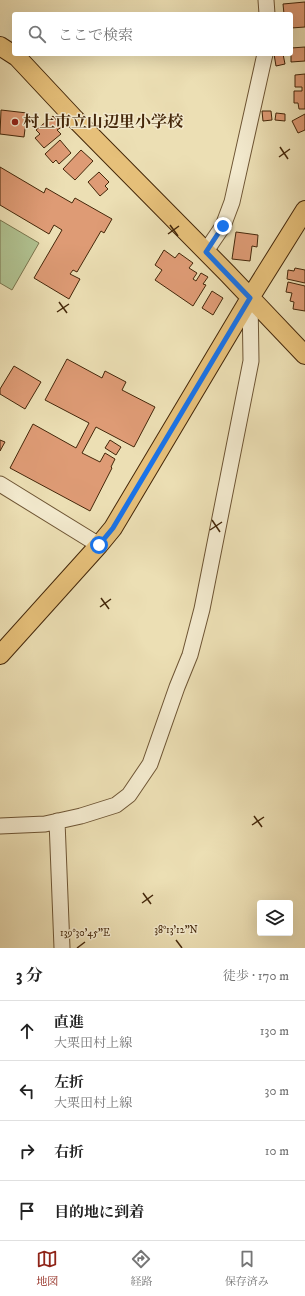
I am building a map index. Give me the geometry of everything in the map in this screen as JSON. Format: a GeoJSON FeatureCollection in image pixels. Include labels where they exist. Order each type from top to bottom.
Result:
{"type":"FeatureCollection","features":[{"type":"Feature","properties":{"kind":"main road"},"geometry":{"type":"LineString","coordinates":[[0,46],[12,54]]}},
{"type":"Feature","properties":{"kind":"main road"},"geometry":{"type":"LineString","coordinates":[[15,56],[305,355]]}},
{"type":"Feature","properties":{"kind":"main road"},"geometry":{"type":"LineString","coordinates":[[0,655],[113,528],[250,298],[305,210]]}},
{"type":"Feature","properties":{"kind":"street"},"geometry":{"type":"LineString","coordinates":[[266,0],[267,12]]}},
{"type":"Feature","properties":{"kind":"street"},"geometry":{"type":"LineString","coordinates":[[206,252],[223,226],[232,202],[264,56]]}},
{"type":"Feature","properties":{"kind":"street"},"geometry":{"type":"LineString","coordinates":[[0,826],[45,824],[81,816],[116,805],[129,796],[150,764],[190,655],[202,609],[251,360],[250,298]]}},
{"type":"Feature","properties":{"kind":"street"},"geometry":{"type":"LineString","coordinates":[[0,484],[99,545]]}},
{"type":"Feature","properties":{"kind":"street"},"geometry":{"type":"LineString","coordinates":[[56,822],[62,948]]}},
{"type":"Feature","properties":{"kind":"green space"},"geometry":{"type":"Polygon","coordinates":[[[0,220],[39,243],[12,290],[0,283],[0,220]]]}},
{"type":"Feature","properties":{"kind":"building"},"geometry":{"type":"Polygon","coordinates":[[[305,2],[305,27],[293,28],[293,12],[284,12],[283,4],[305,2]]]}},
{"type":"Feature","properties":{"kind":"building"},"geometry":{"type":"Polygon","coordinates":[[[305,47],[305,61],[291,62],[293,48],[305,47]]]}},
{"type":"Feature","properties":{"kind":"building"},"geometry":{"type":"Polygon","coordinates":[[[274,56],[283,56],[285,64],[276,66],[274,56]]]}},
{"type":"Feature","properties":{"kind":"building"},"geometry":{"type":"Polygon","coordinates":[[[305,74],[305,109],[299,109],[298,103],[294,103],[294,91],[302,91],[302,87],[295,87],[295,75],[305,74]]]}},
{"type":"Feature","properties":{"kind":"building"},"geometry":{"type":"Polygon","coordinates":[[[1,110],[27,113],[24,137],[0,134],[1,110]]]}},
{"type":"Feature","properties":{"kind":"building"},"geometry":{"type":"Polygon","coordinates":[[[262,111],[271,111],[272,120],[263,121],[262,111]]]}},
{"type":"Feature","properties":{"kind":"building"},"geometry":{"type":"Polygon","coordinates":[[[276,113],[285,114],[285,121],[275,120],[276,113]]]}},
{"type":"Feature","properties":{"kind":"building"},"geometry":{"type":"Polygon","coordinates":[[[305,114],[305,130],[298,133],[292,121],[305,114]]]}},
{"type":"Feature","properties":{"kind":"building"},"geometry":{"type":"Polygon","coordinates":[[[53,116],[62,127],[57,130],[61,134],[44,148],[35,138],[40,134],[36,130],[53,116]]]}},
{"type":"Feature","properties":{"kind":"building"},"geometry":{"type":"Polygon","coordinates":[[[60,140],[71,153],[59,164],[56,160],[53,163],[45,154],[60,140]]]}},
{"type":"Feature","properties":{"kind":"building"},"geometry":{"type":"Polygon","coordinates":[[[81,150],[93,161],[75,180],[63,169],[81,150]]]}},
{"type":"Feature","properties":{"kind":"building"},"geometry":{"type":"Polygon","coordinates":[[[0,167],[44,193],[46,188],[72,203],[75,198],[112,219],[104,233],[101,231],[77,272],[73,270],[70,274],[80,279],[69,299],[34,278],[62,230],[54,225],[49,234],[0,205],[0,167]]]}},
{"type":"Feature","properties":{"kind":"building"},"geometry":{"type":"Polygon","coordinates":[[[99,172],[109,182],[105,186],[108,189],[100,196],[88,182],[99,172]]]}},
{"type":"Feature","properties":{"kind":"building"},"geometry":{"type":"Polygon","coordinates":[[[236,232],[258,235],[257,247],[252,246],[250,261],[232,259],[236,232]]]}},
{"type":"Feature","properties":{"kind":"building"},"geometry":{"type":"Polygon","coordinates":[[[164,250],[175,258],[179,253],[193,263],[189,268],[197,273],[193,279],[196,281],[201,273],[208,277],[203,284],[206,285],[193,306],[155,280],[162,270],[155,265],[164,250]]]}},
{"type":"Feature","properties":{"kind":"building"},"geometry":{"type":"Polygon","coordinates":[[[295,268],[305,270],[305,283],[287,279],[288,270],[294,271],[295,268]]]}},
{"type":"Feature","properties":{"kind":"building"},"geometry":{"type":"Polygon","coordinates":[[[288,282],[305,286],[305,311],[293,309],[294,302],[290,301],[292,293],[286,292],[288,282]]]}},
{"type":"Feature","properties":{"kind":"building"},"geometry":{"type":"Polygon","coordinates":[[[212,291],[223,298],[213,315],[202,308],[212,291]]]}},
{"type":"Feature","properties":{"kind":"building"},"geometry":{"type":"Polygon","coordinates":[[[67,359],[102,378],[105,371],[126,382],[122,390],[155,407],[134,447],[96,427],[82,453],[100,462],[105,453],[115,459],[90,511],[10,468],[33,424],[76,448],[89,423],[45,400],[67,359]]]}},
{"type":"Feature","properties":{"kind":"building"},"geometry":{"type":"Polygon","coordinates":[[[14,366],[41,382],[25,409],[0,394],[0,389],[14,366]]]}},
{"type":"Feature","properties":{"kind":"building"},"geometry":{"type":"Polygon","coordinates":[[[0,440],[5,442],[0,451],[0,440]]]}},
{"type":"Feature","properties":{"kind":"building"},"geometry":{"type":"Polygon","coordinates":[[[110,440],[121,447],[116,455],[105,448],[110,440]]]}},
{"type":"Feature","properties":{"kind":"place","name":"村上市立山辺里小学校"},"geometry":{"type":"Point","coordinates":[15,122]}},
{"type":"Feature","properties":{"kind":"route"},"geometry":{"type":"LineString","coordinates":[[99,545],[113,528],[250,298],[228,273],[206,252],[223,226]]}}]}
